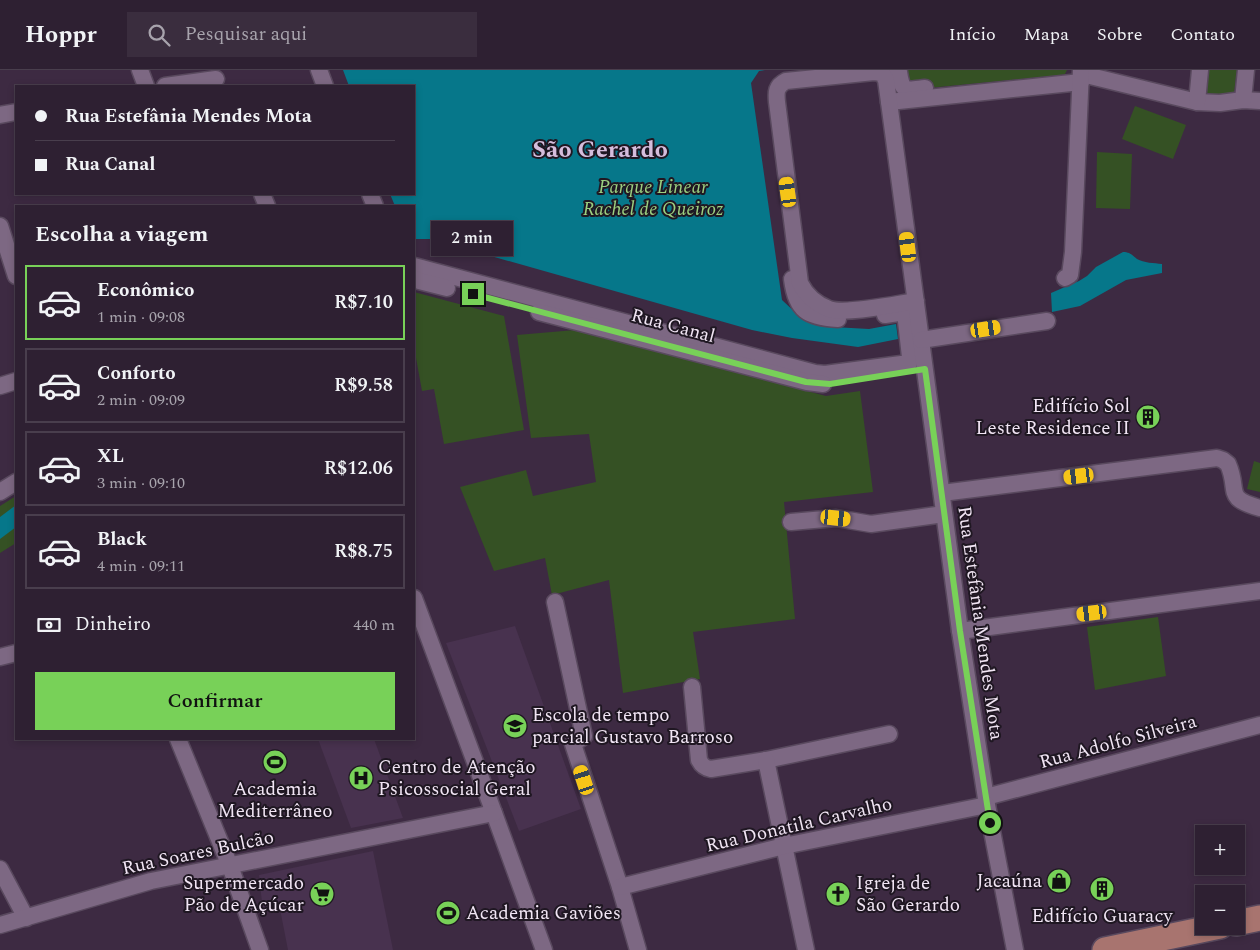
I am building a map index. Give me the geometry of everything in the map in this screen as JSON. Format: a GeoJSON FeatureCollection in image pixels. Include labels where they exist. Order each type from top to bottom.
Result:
{"type":"FeatureCollection","features":[{"type":"Feature","properties":{"kind":"main road"},"geometry":{"type":"LineString","coordinates":[[1245,921],[1260,918]]}},
{"type":"Feature","properties":{"kind":"main road"},"geometry":{"type":"LineString","coordinates":[[1105,950],[1195,931]]}},
{"type":"Feature","properties":{"kind":"street"},"geometry":{"type":"LineString","coordinates":[[140,70],[146,85]]}},
{"type":"Feature","properties":{"kind":"street"},"geometry":{"type":"LineString","coordinates":[[319,70],[325,85]]}},
{"type":"Feature","properties":{"kind":"street"},"geometry":{"type":"LineString","coordinates":[[330,70],[336,85]]}},
{"type":"Feature","properties":{"kind":"street"},"geometry":{"type":"LineString","coordinates":[[415,266],[815,373],[832,373],[909,363],[905,312],[848,320],[825,318],[803,310],[795,298],[768,86],[776,76],[833,70]]}},
{"type":"Feature","properties":{"kind":"street"},"geometry":{"type":"LineString","coordinates":[[897,70],[902,86],[908,90],[1078,74],[1197,102],[1260,101]]}},
{"type":"Feature","properties":{"kind":"street"},"geometry":{"type":"LineString","coordinates":[[1197,102],[1200,70]]}},
{"type":"Feature","properties":{"kind":"street"},"geometry":{"type":"LineString","coordinates":[[1244,100],[1246,70]]}},
{"type":"Feature","properties":{"kind":"street","name":"Rua Estefânia Mendes Mota"},"geometry":{"type":"LineString","coordinates":[[916,301],[858,310],[830,309],[805,292],[800,283],[776,91],[780,84],[786,81],[879,72],[886,80],[916,301],[921,340],[942,493],[960,631],[986,801],[1014,950]]}},
{"type":"Feature","properties":{"kind":"street"},"geometry":{"type":"LineString","coordinates":[[889,102],[1078,74]]}},
{"type":"Feature","properties":{"kind":"street"},"geometry":{"type":"LineString","coordinates":[[1065,278],[1070,275],[1074,252],[1078,74]]}},
{"type":"Feature","properties":{"kind":"street"},"geometry":{"type":"LineString","coordinates":[[171,85],[216,78]]}},
{"type":"Feature","properties":{"kind":"street"},"geometry":{"type":"LineString","coordinates":[[0,114],[15,112]]}},
{"type":"Feature","properties":{"kind":"street"},"geometry":{"type":"LineString","coordinates":[[0,226],[15,273]]}},
{"type":"Feature","properties":{"kind":"street","name":"Rua Canal"},"geometry":{"type":"LineString","coordinates":[[415,279],[806,382],[830,384],[925,369]]}},
{"type":"Feature","properties":{"kind":"street"},"geometry":{"type":"LineString","coordinates":[[921,340],[1047,321]]}},
{"type":"Feature","properties":{"kind":"street"},"geometry":{"type":"LineString","coordinates":[[0,386],[15,381]]}},
{"type":"Feature","properties":{"kind":"street"},"geometry":{"type":"LineString","coordinates":[[942,493],[1217,458],[1224,460],[1228,464],[1237,498],[1241,502],[1260,508]]}},
{"type":"Feature","properties":{"kind":"street"},"geometry":{"type":"LineString","coordinates":[[0,492],[15,483]]}},
{"type":"Feature","properties":{"kind":"street"},"geometry":{"type":"LineString","coordinates":[[791,522],[836,518],[871,524],[944,514]]}},
{"type":"Feature","properties":{"kind":"street"},"geometry":{"type":"LineString","coordinates":[[960,631],[1260,591]]}},
{"type":"Feature","properties":{"kind":"street"},"geometry":{"type":"LineString","coordinates":[[415,601],[544,950]]}},
{"type":"Feature","properties":{"kind":"street"},"geometry":{"type":"LineString","coordinates":[[555,602],[584,736],[572,744],[620,887],[638,950]]}},
{"type":"Feature","properties":{"kind":"street"},"geometry":{"type":"LineString","coordinates":[[0,657],[15,653]]}},
{"type":"Feature","properties":{"kind":"street"},"geometry":{"type":"LineString","coordinates":[[692,687],[699,760],[706,768],[766,760],[889,734]]}},
{"type":"Feature","properties":{"kind":"street","name":"Rua Adolfo Silveira"},"geometry":{"type":"LineString","coordinates":[[986,801],[1260,725]]}},
{"type":"Feature","properties":{"kind":"street"},"geometry":{"type":"LineString","coordinates":[[178,740],[230,866],[260,950]]}},
{"type":"Feature","properties":{"kind":"street"},"geometry":{"type":"LineString","coordinates":[[766,760],[806,950]]}},
{"type":"Feature","properties":{"kind":"street","name":"Rua Donatila Carvalho"},"geometry":{"type":"LineString","coordinates":[[620,887],[784,846],[986,801]]}},
{"type":"Feature","properties":{"kind":"street","name":"Rua Soares Bulcão"},"geometry":{"type":"LineString","coordinates":[[0,925],[148,882],[494,813]]}},
{"type":"Feature","properties":{"kind":"street"},"geometry":{"type":"LineString","coordinates":[[0,869],[26,918]]}},
{"type":"Feature","properties":{"kind":"shaded area","name":"Escola de tempo parcial Gustavo Barroso"},"geometry":{"type":"Polygon","coordinates":[[[515,626],[581,809],[519,831],[446,643],[515,626]]]}},
{"type":"Feature","properties":{"kind":"shaded area","name":"Centro de Atenção Psicossocial Geral"},"geometry":{"type":"Polygon","coordinates":[[[318,740],[374,740],[403,818],[351,828],[318,740]]]}},
{"type":"Feature","properties":{"kind":"shaded area","name":"Supermercado Pão de Açúcar"},"geometry":{"type":"Polygon","coordinates":[[[373,851],[393,950],[288,950],[280,909],[263,911],[259,875],[373,851]]]}},
{"type":"Feature","properties":{"kind":"green space"},"geometry":{"type":"Polygon","coordinates":[[[897,70],[1067,70],[1065,74],[1061,75],[908,90],[897,70]]]}},
{"type":"Feature","properties":{"kind":"green space"},"geometry":{"type":"Polygon","coordinates":[[[1205,70],[1237,70],[1234,93],[1216,96],[1208,94],[1204,86],[1205,70]]]}},
{"type":"Feature","properties":{"kind":"green space"},"geometry":{"type":"Polygon","coordinates":[[[1135,106],[1186,125],[1173,159],[1122,139],[1135,106]]]}},
{"type":"Feature","properties":{"kind":"green space"},"geometry":{"type":"Polygon","coordinates":[[[1097,152],[1132,154],[1130,209],[1096,208],[1097,152]]]}},
{"type":"Feature","properties":{"kind":"green space"},"geometry":{"type":"Polygon","coordinates":[[[415,292],[504,316],[524,430],[444,444],[434,389],[422,391],[415,352],[415,292]]]}},
{"type":"Feature","properties":{"kind":"green space"},"geometry":{"type":"Polygon","coordinates":[[[575,330],[826,396],[860,391],[873,492],[784,502],[795,619],[693,632],[700,679],[623,693],[609,580],[552,595],[545,558],[494,571],[460,487],[526,470],[533,496],[596,482],[589,434],[531,438],[517,335],[575,330]]]}},
{"type":"Feature","properties":{"kind":"green space"},"geometry":{"type":"Polygon","coordinates":[[[1254,461],[1260,463],[1260,492],[1247,489],[1254,461]]]}},
{"type":"Feature","properties":{"kind":"green space"},"geometry":{"type":"Polygon","coordinates":[[[15,497],[15,544],[0,553],[0,506],[15,497]]]}},
{"type":"Feature","properties":{"kind":"green space"},"geometry":{"type":"Polygon","coordinates":[[[1158,617],[1166,676],[1095,690],[1087,627],[1158,617]]]}},
{"type":"Feature","properties":{"kind":"water","name":"Parque Linear Rachel de Queiroz"},"geometry":{"type":"Polygon","coordinates":[[[343,70],[765,70],[759,71],[751,83],[782,300],[797,314],[833,327],[869,329],[896,324],[898,339],[858,347],[792,338],[752,330],[431,239],[415,239],[415,205],[395,205],[390,195],[415,195],[415,85],[349,85],[343,70]]]}},
{"type":"Feature","properties":{"kind":"water"},"geometry":{"type":"Polygon","coordinates":[[[1123,252],[1149,263],[1162,264],[1162,273],[1126,280],[1080,306],[1052,312],[1051,293],[1079,281],[1096,267],[1123,252]]]}},
{"type":"Feature","properties":{"kind":"water"},"geometry":{"type":"Polygon","coordinates":[[[15,506],[15,528],[0,539],[0,517],[15,506]]]}},
{"type":"Feature","properties":{"kind":"place","name":"Edifício Sol Leste Residence II"},"geometry":{"type":"Point","coordinates":[1148,417]}},
{"type":"Feature","properties":{"kind":"place","name":"Escola de tempo parcial Gustavo Barroso"},"geometry":{"type":"Point","coordinates":[515,726]}},
{"type":"Feature","properties":{"kind":"place","name":"Academia Mediterrâneo"},"geometry":{"type":"Point","coordinates":[275,762]}},
{"type":"Feature","properties":{"kind":"place","name":"Centro de Atenção Psicossocial Geral"},"geometry":{"type":"Point","coordinates":[361,778]}},
{"type":"Feature","properties":{"kind":"place","name":"Jacaúna"},"geometry":{"type":"Point","coordinates":[1059,881]}},
{"type":"Feature","properties":{"kind":"place","name":"Edifício Guaracy"},"geometry":{"type":"Point","coordinates":[1102,889]}},
{"type":"Feature","properties":{"kind":"place","name":"Supermercado Pão de Açúcar"},"geometry":{"type":"Point","coordinates":[322,894]}},
{"type":"Feature","properties":{"kind":"place","name":"Igreja de São Gerardo"},"geometry":{"type":"Point","coordinates":[838,894]}},
{"type":"Feature","properties":{"kind":"place","name":"Academia Gaviões"},"geometry":{"type":"Point","coordinates":[448,913]}},
{"type":"Feature","properties":{"kind":"district","name":"São Gerardo"},"geometry":{"type":"Point","coordinates":[600,150]}},
{"type":"Feature","properties":{"kind":"route"},"geometry":{"type":"LineString","coordinates":[[473,294],[806,382],[821,384],[842,383],[925,369],[960,631],[990,823]]}}]}
